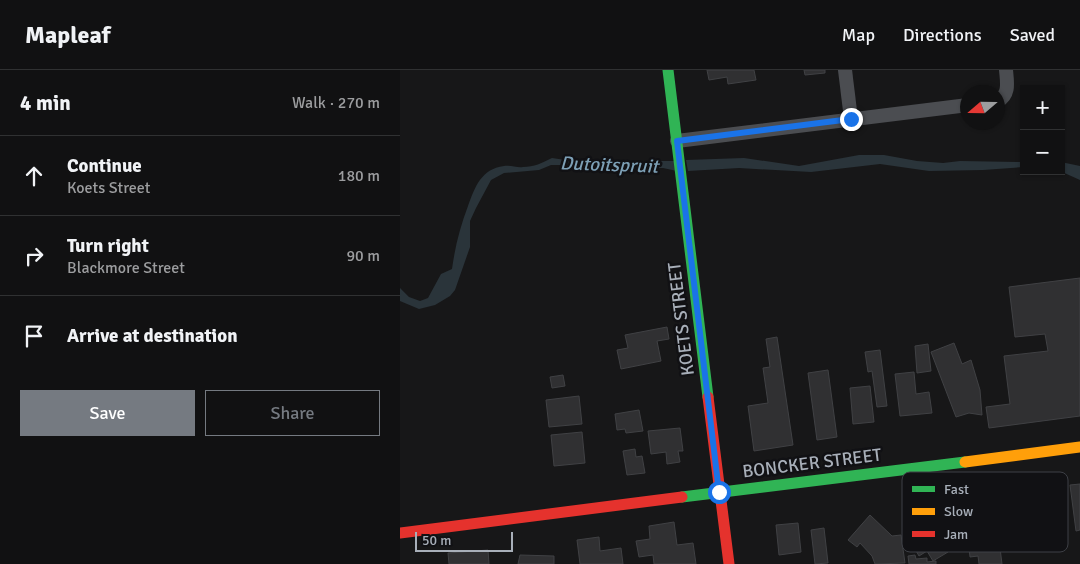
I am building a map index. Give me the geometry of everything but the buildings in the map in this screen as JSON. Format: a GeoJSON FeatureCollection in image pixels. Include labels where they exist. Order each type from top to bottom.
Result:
{"type":"FeatureCollection","features":[{"type":"Feature","properties":{"kind":"street","name":"KOETS STREET"},"geometry":{"type":"LineString","coordinates":[[668,70],[728,564]]}},
{"type":"Feature","properties":{"kind":"street"},"geometry":{"type":"LineString","coordinates":[[845,70],[851,119]]}},
{"type":"Feature","properties":{"kind":"street"},"geometry":{"type":"LineString","coordinates":[[1005,93],[1008,83],[1006,70]]}},
{"type":"Feature","properties":{"kind":"street"},"geometry":{"type":"LineString","coordinates":[[678,148],[851,119],[960,106]]}},
{"type":"Feature","properties":{"kind":"street","name":"BONCKER STREET"},"geometry":{"type":"LineString","coordinates":[[400,533],[1080,447]]}},
{"type":"Feature","properties":{"kind":"water"},"geometry":{"type":"Polygon","coordinates":[[[859,155],[884,155],[917,161],[943,163],[960,161],[1020,162],[1020,167],[983,170],[929,171],[880,164],[811,172],[739,168],[688,171],[686,160],[744,158],[799,166],[859,155]]]}},
{"type":"Feature","properties":{"kind":"water","name":"Dutoitspruit"},"geometry":{"type":"Polygon","coordinates":[[[552,158],[585,163],[677,161],[677,171],[663,168],[582,168],[551,165],[539,170],[504,173],[491,180],[470,221],[470,247],[455,290],[450,296],[435,305],[419,309],[400,301],[400,288],[409,297],[420,301],[428,298],[441,274],[452,269],[458,237],[465,214],[476,186],[484,175],[496,168],[531,166],[552,158]]]}},
{"type":"Feature","properties":{"kind":"water"},"geometry":{"type":"Polygon","coordinates":[[[1065,163],[1080,166],[1080,180],[1065,173],[1065,163]]]}},
{"type":"Feature","properties":{"kind":"traffic: fast"},"geometry":{"type":"LineString","coordinates":[[668,70],[708,397]]}},
{"type":"Feature","properties":{"kind":"traffic: fast"},"geometry":{"type":"LineString","coordinates":[[682,497],[965,462]]}},
{"type":"Feature","properties":{"kind":"traffic: slow"},"geometry":{"type":"LineString","coordinates":[[965,462],[1080,447]]}},
{"type":"Feature","properties":{"kind":"traffic: jam"},"geometry":{"type":"LineString","coordinates":[[708,397],[729,564]]}},
{"type":"Feature","properties":{"kind":"traffic: jam"},"geometry":{"type":"LineString","coordinates":[[400,533],[682,497]]}},
{"type":"Feature","properties":{"kind":"route"},"geometry":{"type":"LineString","coordinates":[[719,492],[677,141],[851,119]]}}]}
